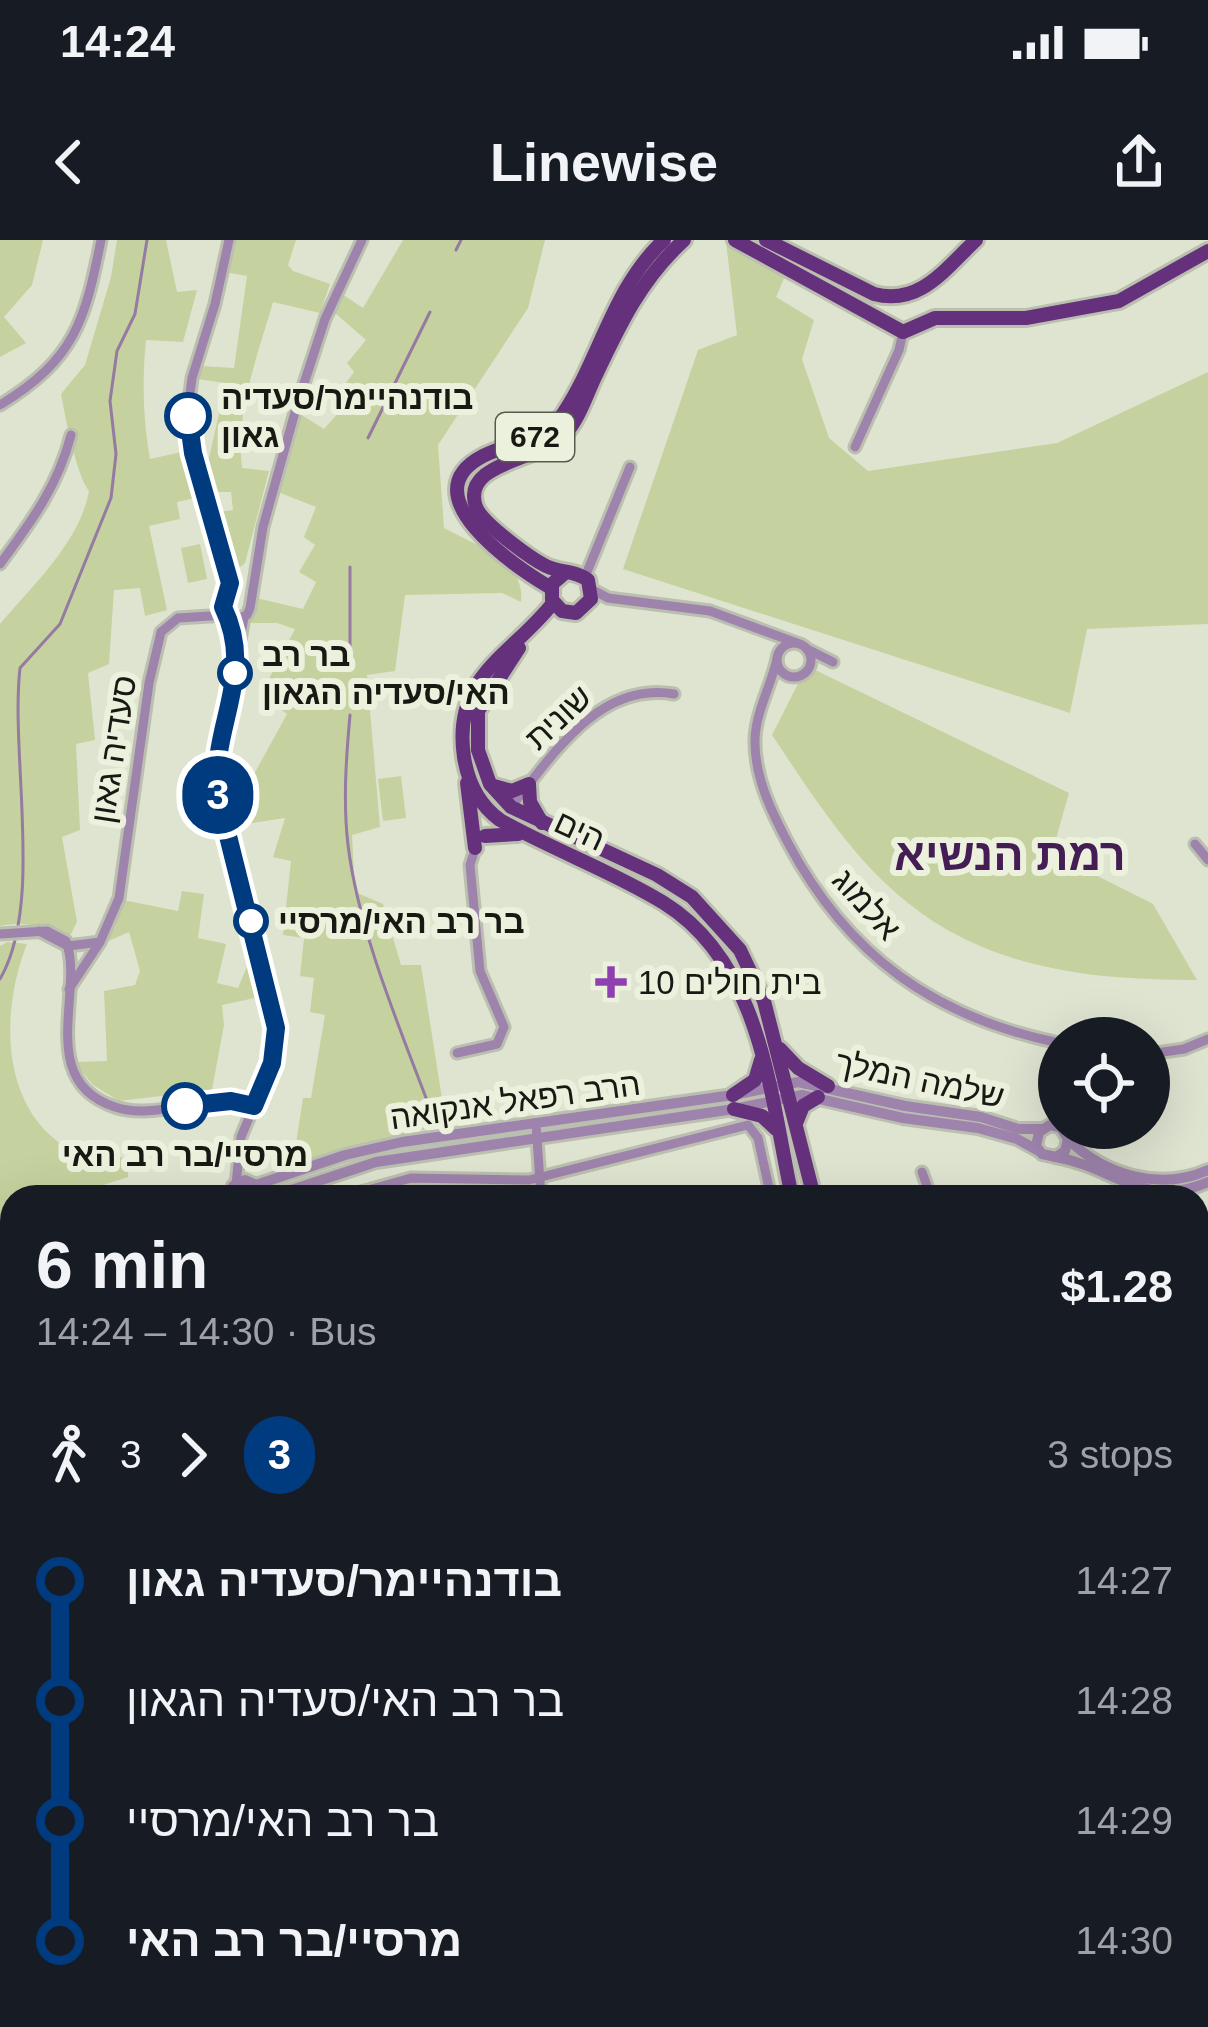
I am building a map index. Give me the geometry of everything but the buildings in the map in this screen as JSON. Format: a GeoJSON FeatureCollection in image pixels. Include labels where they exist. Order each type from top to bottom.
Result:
{"type":"FeatureCollection","features":[{"type":"Feature","properties":{"kind":"main road","name":"672"},"geometry":{"type":"LineString","coordinates":[[556,602],[470,526],[460,508],[459,484],[478,458],[554,426],[626,285],[664,240]]}},
{"type":"Feature","properties":{"kind":"main road","name":"672"},"geometry":{"type":"LineString","coordinates":[[565,573],[541,563],[485,520],[475,501],[478,481],[489,470],[540,453],[562,438],[626,310],[655,269],[684,240]]}},
{"type":"Feature","properties":{"kind":"main road"},"geometry":{"type":"LineString","coordinates":[[735,240],[903,332],[935,318],[1026,318],[1119,301],[1208,251]]}},
{"type":"Feature","properties":{"kind":"main road"},"geometry":{"type":"LineString","coordinates":[[766,240],[874,294],[891,297],[924,290],[956,250],[976,240]]}},
{"type":"Feature","properties":{"kind":"main road"},"geometry":{"type":"LineString","coordinates":[[911,295],[922,307],[920,323]]}},
{"type":"Feature","properties":{"kind":"main road"},"geometry":{"type":"LineString","coordinates":[[885,320],[891,297]]}},
{"type":"Feature","properties":{"kind":"main road"},"geometry":{"type":"LineString","coordinates":[[543,824],[530,802],[529,784],[512,791],[490,784],[478,750],[480,704],[515,652],[553,617],[556,602],[565,573],[588,583],[585,608],[556,602]]}},
{"type":"Feature","properties":{"kind":"main road"},"geometry":{"type":"LineString","coordinates":[[534,839],[512,832],[480,842],[462,729],[467,697],[556,602]]}},
{"type":"Feature","properties":{"kind":"main road","name":"הים"},"geometry":{"type":"LineString","coordinates":[[466,772],[479,801],[543,824],[676,885],[710,913],[754,974],[811,1185]]}},
{"type":"Feature","properties":{"kind":"main road","name":"הים"},"geometry":{"type":"LineString","coordinates":[[490,784],[505,813],[534,839],[623,880],[692,924],[733,976],[750,1014],[789,1185]]}},
{"type":"Feature","properties":{"kind":"main road"},"geometry":{"type":"LineString","coordinates":[[776,1045],[823,1092],[803,1106],[796,1126]]}},
{"type":"Feature","properties":{"kind":"main road"},"geometry":{"type":"LineString","coordinates":[[761,1055],[755,1080],[733,1102],[762,1116],[778,1131]]}},
{"type":"Feature","properties":{"kind":"street"},"geometry":{"type":"LineString","coordinates":[[0,405],[28,385],[73,338],[86,311],[101,240]]}},
{"type":"Feature","properties":{"kind":"street"},"geometry":{"type":"LineString","coordinates":[[229,240],[192,378],[188,416],[193,453],[230,583],[223,602],[238,653]]}},
{"type":"Feature","properties":{"kind":"street"},"geometry":{"type":"LineString","coordinates":[[233,1185],[242,1133],[272,1063],[275,1016],[216,781],[263,527],[325,320],[362,240]]}},
{"type":"Feature","properties":{"kind":"street"},"geometry":{"type":"LineString","coordinates":[[855,447],[903,332]]}},
{"type":"Feature","properties":{"kind":"street"},"geometry":{"type":"LineString","coordinates":[[0,564],[48,499],[63,469],[71,435]]}},
{"type":"Feature","properties":{"kind":"street"},"geometry":{"type":"LineString","coordinates":[[630,466],[588,583],[608,598],[710,611],[758,627],[833,662],[779,679],[764,699]]}},
{"type":"Feature","properties":{"kind":"street"},"geometry":{"type":"LineString","coordinates":[[228,595],[240,592],[249,600]]}},
{"type":"Feature","properties":{"kind":"street"},"geometry":{"type":"LineString","coordinates":[[585,608],[632,602]]}},
{"type":"Feature","properties":{"kind":"street"},"geometry":{"type":"LineString","coordinates":[[228,616],[244,617]]}},
{"type":"Feature","properties":{"kind":"street","name":"סעדיה גאון"},"geometry":{"type":"LineString","coordinates":[[69,989],[100,942],[118,898],[148,683],[161,632],[178,618],[228,616]]}},
{"type":"Feature","properties":{"kind":"street"},"geometry":{"type":"LineString","coordinates":[[758,627],[776,644],[780,670],[789,676]]}},
{"type":"Feature","properties":{"kind":"street"},"geometry":{"type":"LineString","coordinates":[[777,656],[786,645],[802,646]]}},
{"type":"Feature","properties":{"kind":"street"},"geometry":{"type":"LineString","coordinates":[[802,646],[810,660],[807,670]]}},
{"type":"Feature","properties":{"kind":"street","name":"אלמוג"},"geometry":{"type":"LineString","coordinates":[[777,656],[756,725],[755,750],[769,804],[812,885],[848,931],[890,969],[964,1016],[1038,1037]]}},
{"type":"Feature","properties":{"kind":"street","name":"שונית"},"geometry":{"type":"LineString","coordinates":[[480,842],[598,710],[633,693],[674,694]]}},
{"type":"Feature","properties":{"kind":"street"},"geometry":{"type":"LineString","coordinates":[[457,1054],[497,1044],[504,1027],[480,971],[470,865],[480,842]]}},
{"type":"Feature","properties":{"kind":"street"},"geometry":{"type":"LineString","coordinates":[[1195,844],[1208,860]]}},
{"type":"Feature","properties":{"kind":"street"},"geometry":{"type":"LineString","coordinates":[[0,934],[39,932],[68,946],[100,942]]}},
{"type":"Feature","properties":{"kind":"street"},"geometry":{"type":"LineString","coordinates":[[68,946],[65,1030],[72,1063],[89,1090],[105,1102],[139,1111],[231,1101],[254,1106]]}},
{"type":"Feature","properties":{"kind":"street"},"geometry":{"type":"LineString","coordinates":[[1170,1051],[1208,1039]]}},
{"type":"Feature","properties":{"kind":"street","name":"שלמה המלך"},"geometry":{"type":"LineString","coordinates":[[788,1090],[1038,1129]]}},
{"type":"Feature","properties":{"kind":"street","name":"הרב רפאל אנקואה"},"geometry":{"type":"LineString","coordinates":[[281,1185],[376,1162],[537,1139],[788,1090]]}},
{"type":"Feature","properties":{"kind":"street","name":"שלמה המלך"},"geometry":{"type":"LineString","coordinates":[[823,1092],[903,1118],[991,1131],[1056,1157]]}},
{"type":"Feature","properties":{"kind":"street","name":"הרב רפאל אנקואה"},"geometry":{"type":"LineString","coordinates":[[273,1185],[376,1147],[733,1102]]}},
{"type":"Feature","properties":{"kind":"street"},"geometry":{"type":"LineString","coordinates":[[536,1124],[540,1185]]}},
{"type":"Feature","properties":{"kind":"street","name":"הרב רפאל אנקואה"},"geometry":{"type":"LineString","coordinates":[[386,1185],[411,1178],[539,1178],[748,1124],[758,1138],[768,1185]]}},
{"type":"Feature","properties":{"kind":"street"},"geometry":{"type":"LineString","coordinates":[[1056,1157],[1064,1149]]}},
{"type":"Feature","properties":{"kind":"street","name":"שלמה המלך"},"geometry":{"type":"LineString","coordinates":[[1081,1149],[1151,1182],[1177,1181],[1208,1170]]}},
{"type":"Feature","properties":{"kind":"street"},"geometry":{"type":"LineString","coordinates":[[240,1153],[257,1185]]}},
{"type":"Feature","properties":{"kind":"street"},"geometry":{"type":"LineString","coordinates":[[1056,1157],[1133,1185]]}},
{"type":"Feature","properties":{"kind":"street"},"geometry":{"type":"LineString","coordinates":[[922,1172],[927,1185]]}},
{"type":"Feature","properties":{"kind":"green space"},"geometry":{"type":"Polygon","coordinates":[[[0,240],[43,240],[32,285],[4,317],[26,343],[0,357],[0,240]]]}},
{"type":"Feature","properties":{"kind":"green space"},"geometry":{"type":"Polygon","coordinates":[[[117,240],[166,240],[177,292],[197,290],[183,342],[146,340],[144,385],[150,459],[186,451],[195,498],[177,502],[180,519],[149,526],[167,610],[145,616],[140,588],[114,590],[109,664],[88,673],[95,740],[76,744],[80,830],[62,837],[77,922],[69,938],[36,926],[0,926],[0,624],[53,562],[84,510],[89,491],[76,460],[61,394],[85,365],[117,240]]]}},
{"type":"Feature","properties":{"kind":"green space"},"geometry":{"type":"Polygon","coordinates":[[[232,240],[296,240],[288,265],[330,284],[320,313],[273,302],[249,384],[241,447],[242,468],[269,471],[245,563],[239,568],[230,563],[218,512],[233,510],[231,492],[214,492],[206,471],[226,383],[197,379],[202,366],[234,368],[247,276],[224,272],[232,240]]]}},
{"type":"Feature","properties":{"kind":"green space"},"geometry":{"type":"Polygon","coordinates":[[[403,240],[545,240],[528,308],[438,445],[444,528],[507,565],[520,588],[521,602],[502,593],[405,595],[395,671],[367,675],[380,827],[352,835],[355,892],[383,904],[401,965],[421,965],[446,1124],[293,1163],[303,1098],[311,1098],[325,1015],[310,1012],[314,978],[300,976],[304,938],[283,935],[291,861],[273,857],[285,818],[240,825],[229,788],[248,785],[287,714],[261,694],[295,629],[277,623],[249,623],[256,598],[303,609],[316,582],[299,572],[315,545],[304,537],[316,507],[278,492],[300,414],[324,429],[345,405],[337,395],[354,372],[347,363],[366,340],[335,313],[342,294],[363,308],[403,240]]]}},
{"type":"Feature","properties":{"kind":"green space"},"geometry":{"type":"Polygon","coordinates":[[[726,242],[786,274],[776,297],[814,320],[802,359],[829,438],[868,471],[1057,443],[1208,372],[1208,624],[1087,629],[1070,713],[623,569],[698,350],[737,335],[726,242]]]}},
{"type":"Feature","properties":{"kind":"green space"},"geometry":{"type":"Polygon","coordinates":[[[200,544],[207,579],[188,583],[181,548],[200,544]]]}},
{"type":"Feature","properties":{"kind":"green space"},"geometry":{"type":"Polygon","coordinates":[[[807,666],[1069,793],[1052,853],[1153,904],[1197,980],[1111,977],[1029,963],[953,933],[917,910],[852,848],[772,735],[807,666]]]}},
{"type":"Feature","properties":{"kind":"green space"},"geometry":{"type":"Polygon","coordinates":[[[401,776],[406,818],[383,821],[378,779],[401,776]]]}},
{"type":"Feature","properties":{"kind":"green space"},"geometry":{"type":"Polygon","coordinates":[[[182,891],[204,894],[198,938],[226,944],[217,983],[238,988],[248,964],[253,963],[260,997],[222,1005],[224,1025],[212,1090],[119,1101],[93,1085],[74,1062],[107,1061],[104,991],[135,985],[140,971],[129,932],[104,943],[123,900],[178,911],[182,891]]]}},
{"type":"Feature","properties":{"kind":"green space"},"geometry":{"type":"Polygon","coordinates":[[[27,944],[13,993],[11,1045],[14,1070],[34,1116],[72,1151],[128,1158],[128,1177],[103,1185],[0,1185],[0,946],[27,944]]]}},
{"type":"Feature","properties":{"kind":"waterway"},"geometry":{"type":"LineString","coordinates":[[0,979],[13,948],[23,871],[20,668],[60,624],[111,498],[116,454],[110,401],[117,351],[135,314],[147,240]]}},
{"type":"Feature","properties":{"kind":"waterway"},"geometry":{"type":"LineString","coordinates":[[456,250],[461,240]]}},
{"type":"Feature","properties":{"kind":"waterway"},"geometry":{"type":"LineString","coordinates":[[368,438],[430,312]]}},
{"type":"Feature","properties":{"kind":"waterway"},"geometry":{"type":"LineString","coordinates":[[350,567],[350,659]]}},
{"type":"Feature","properties":{"kind":"waterway"},"geometry":{"type":"LineString","coordinates":[[350,715],[346,813],[354,880],[385,988],[437,1127]]}},
{"type":"Feature","properties":{"kind":"bus line","name":"3"},"geometry":{"type":"LineString","coordinates":[[185,1106],[239,1101],[254,1106],[272,1063],[276,1028],[218,796],[217,773],[238,653],[233,626],[223,607],[230,583],[193,453],[188,416]]}},
{"type":"Feature","properties":{"kind":"place","name":"בודנהיימר/סעדיה גאון"},"geometry":{"type":"Point","coordinates":[188,416]}},
{"type":"Feature","properties":{"kind":"place","name":"בר רב האי/סעדיה הגאון"},"geometry":{"type":"Point","coordinates":[235,673]}},
{"type":"Feature","properties":{"kind":"place","name":"בר רב האי/מרסיי"},"geometry":{"type":"Point","coordinates":[251,921]}},
{"type":"Feature","properties":{"kind":"place","name":"בית חולים 10"},"geometry":{"type":"Point","coordinates":[611,982]}},
{"type":"Feature","properties":{"kind":"place","name":"מרסיי/בר רב האי"},"geometry":{"type":"Point","coordinates":[185,1106]}},
{"type":"Feature","properties":{"kind":"district","name":"רמת הנשיא"},"geometry":{"type":"Point","coordinates":[1010,854]}}]}
